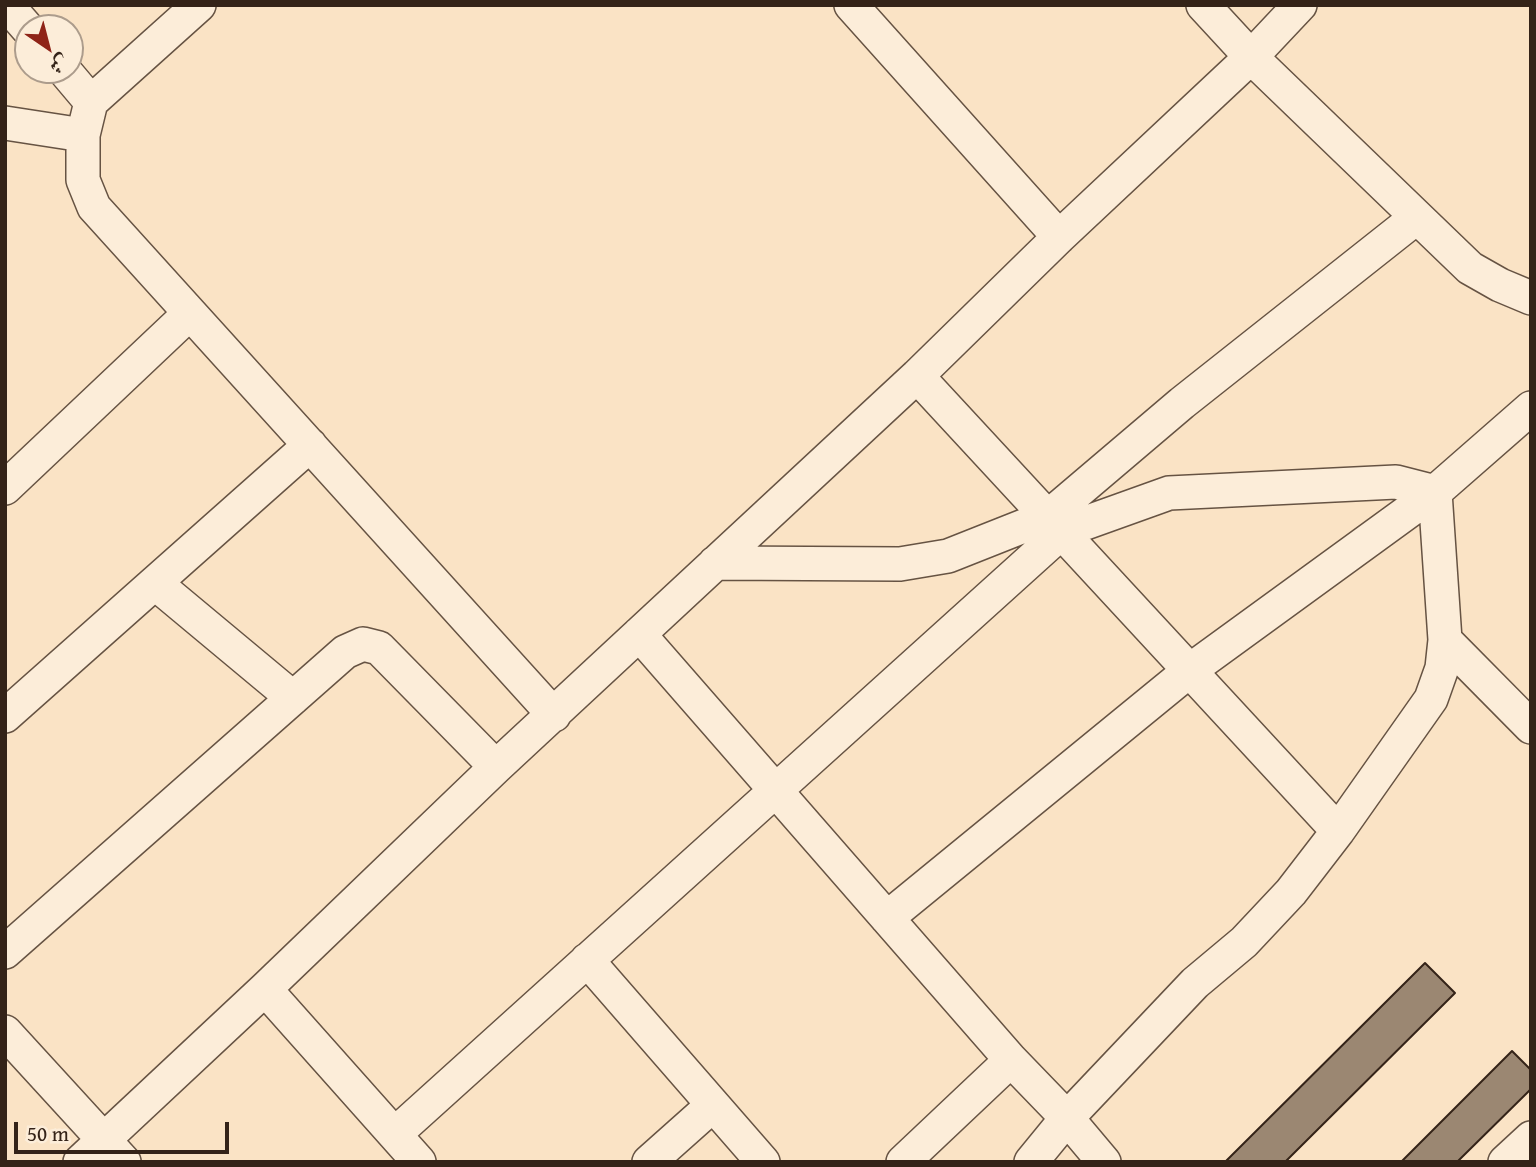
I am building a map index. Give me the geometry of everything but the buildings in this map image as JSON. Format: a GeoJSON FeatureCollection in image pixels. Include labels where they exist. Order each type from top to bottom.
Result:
{"type":"FeatureCollection","features":[{"type":"Feature","properties":{"kind":"street"},"geometry":{"type":"LineString","coordinates":[[199,5],[91,102],[83,135],[83,180],[94,207],[554,715]]}},
{"type":"Feature","properties":{"kind":"street"},"geometry":{"type":"LineString","coordinates":[[1203,5],[1251,57],[1470,268],[1531,298]]}},
{"type":"Feature","properties":{"kind":"street"},"geometry":{"type":"LineString","coordinates":[[5,1032],[103,1155],[265,989],[496,767],[917,376],[1059,237],[1251,57],[1300,5]]}},
{"type":"Feature","properties":{"kind":"street"},"geometry":{"type":"LineString","coordinates":[[853,6],[1059,237]]}},
{"type":"Feature","properties":{"kind":"street"},"geometry":{"type":"LineString","coordinates":[[76,84],[91,102]]}},
{"type":"Feature","properties":{"kind":"street"},"geometry":{"type":"LineString","coordinates":[[5,124],[83,135]]}},
{"type":"Feature","properties":{"kind":"street"},"geometry":{"type":"LineString","coordinates":[[394,1134],[775,789],[1182,403],[1416,217]]}},
{"type":"Feature","properties":{"kind":"street"},"geometry":{"type":"LineString","coordinates":[[5,488],[190,313]]}},
{"type":"Feature","properties":{"kind":"street"},"geometry":{"type":"LineString","coordinates":[[917,376],[1338,831]]}},
{"type":"Feature","properties":{"kind":"street"},"geometry":{"type":"LineString","coordinates":[[887,918],[1189,671],[1435,492],[1531,408]]}},
{"type":"Feature","properties":{"kind":"street"},"geometry":{"type":"LineString","coordinates":[[5,716],[310,446]]}},
{"type":"Feature","properties":{"kind":"street"},"geometry":{"type":"LineString","coordinates":[[715,563],[900,564],[948,556],[1169,493],[1385,482],[1396,482],[1435,492]]}},
{"type":"Feature","properties":{"kind":"street"},"geometry":{"type":"LineString","coordinates":[[1031,1162],[1067,1118],[1195,983],[1254,932],[1291,892],[1338,831],[1431,699],[1441,668],[1445,640],[1435,492]]}},
{"type":"Feature","properties":{"kind":"street"},"geometry":{"type":"LineString","coordinates":[[155,583],[293,698]]}},
{"type":"Feature","properties":{"kind":"street"},"geometry":{"type":"LineString","coordinates":[[639,634],[1011,1060],[1067,1118],[1104,1162]]}},
{"type":"Feature","properties":{"kind":"street"},"geometry":{"type":"LineString","coordinates":[[1445,640],[1531,727]]}},
{"type":"Feature","properties":{"kind":"street"},"geometry":{"type":"LineString","coordinates":[[5,952],[345,652],[363,645],[379,648],[496,767]]}},
{"type":"Feature","properties":{"kind":"street"},"geometry":{"type":"LineString","coordinates":[[586,960],[762,1162]]}},
{"type":"Feature","properties":{"kind":"street"},"geometry":{"type":"LineString","coordinates":[[265,989],[419,1162]]}},
{"type":"Feature","properties":{"kind":"street"},"geometry":{"type":"LineString","coordinates":[[903,1162],[1011,1060]]}},
{"type":"Feature","properties":{"kind":"street"},"geometry":{"type":"LineString","coordinates":[[649,1162],[713,1105]]}},
{"type":"Feature","properties":{"kind":"street"},"geometry":{"type":"LineString","coordinates":[[1505,1162],[1531,1138]]}}]}
